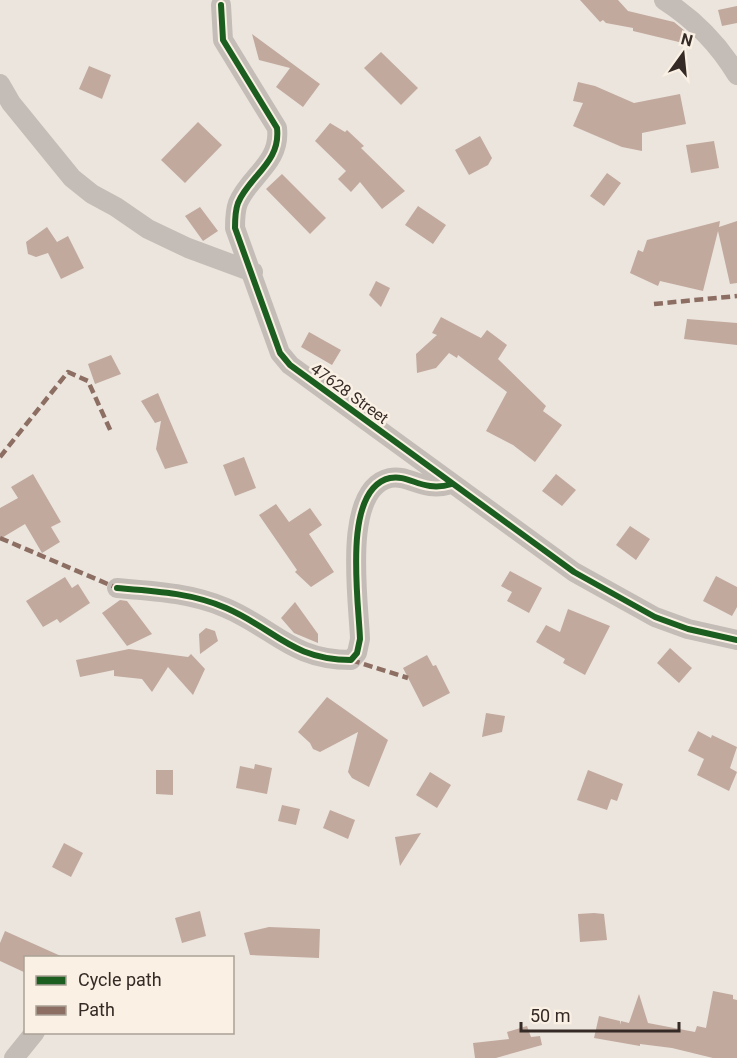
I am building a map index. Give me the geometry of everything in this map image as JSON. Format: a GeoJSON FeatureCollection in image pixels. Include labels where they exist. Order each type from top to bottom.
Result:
{"type":"FeatureCollection","features":[{"type":"Feature","properties":{"kind":"street"},"geometry":{"type":"LineString","coordinates":[[664,0],[691,18],[723,50],[737,75]]}},
{"type":"Feature","properties":{"kind":"street","name":"47628 Street"},"geometry":{"type":"LineString","coordinates":[[221,5],[223,40],[274,120],[278,138],[272,159],[237,206],[235,228],[240,247],[253,272],[280,353],[290,365],[574,572],[655,617],[688,629],[737,640]]}},
{"type":"Feature","properties":{"kind":"street"},"geometry":{"type":"LineString","coordinates":[[0,84],[10,103],[64,170],[92,194],[148,229],[188,248],[253,272]]}},
{"type":"Feature","properties":{"kind":"street"},"geometry":{"type":"LineString","coordinates":[[117,588],[198,598],[242,615],[278,640],[304,653],[333,660],[351,660],[357,653],[360,639],[356,538],[367,496],[390,478],[398,477],[428,488],[452,484]]}},
{"type":"Feature","properties":{"kind":"street"},"geometry":{"type":"LineString","coordinates":[[14,1058],[33,1034]]}},
{"type":"Feature","properties":{"kind":"building"},"geometry":{"type":"Polygon","coordinates":[[[580,0],[618,0],[628,11],[674,22],[685,31],[683,43],[633,31],[633,28],[606,23],[603,20],[600,22],[580,0]]]}},
{"type":"Feature","properties":{"kind":"building"},"geometry":{"type":"Polygon","coordinates":[[[737,6],[737,23],[722,26],[718,10],[737,6]]]}},
{"type":"Feature","properties":{"kind":"building"},"geometry":{"type":"Polygon","coordinates":[[[252,34],[320,84],[303,107],[276,87],[290,68],[259,60],[252,34]]]}},
{"type":"Feature","properties":{"kind":"building"},"geometry":{"type":"Polygon","coordinates":[[[381,52],[418,88],[401,105],[364,68],[381,52]]]}},
{"type":"Feature","properties":{"kind":"building"},"geometry":{"type":"Polygon","coordinates":[[[89,66],[111,75],[102,99],[79,89],[89,66]]]}},
{"type":"Feature","properties":{"kind":"building"},"geometry":{"type":"Polygon","coordinates":[[[578,82],[595,86],[634,103],[680,94],[686,124],[642,133],[642,151],[622,147],[573,126],[583,103],[573,101],[578,82]]]}},
{"type":"Feature","properties":{"kind":"building"},"geometry":{"type":"Polygon","coordinates":[[[198,122],[222,145],[185,183],[161,160],[198,122]]]}},
{"type":"Feature","properties":{"kind":"building"},"geometry":{"type":"Polygon","coordinates":[[[330,123],[345,132],[347,130],[364,146],[361,148],[405,191],[382,209],[360,182],[351,192],[338,179],[346,171],[315,141],[330,123]]]}},
{"type":"Feature","properties":{"kind":"building"},"geometry":{"type":"Polygon","coordinates":[[[480,136],[492,158],[488,165],[469,175],[455,150],[480,136]]]}},
{"type":"Feature","properties":{"kind":"building"},"geometry":{"type":"Polygon","coordinates":[[[714,141],[719,168],[691,173],[686,145],[714,141]]]}},
{"type":"Feature","properties":{"kind":"building"},"geometry":{"type":"Polygon","coordinates":[[[607,173],[621,183],[604,206],[590,196],[607,173]]]}},
{"type":"Feature","properties":{"kind":"building"},"geometry":{"type":"Polygon","coordinates":[[[282,174],[326,218],[310,234],[266,189],[282,174]]]}},
{"type":"Feature","properties":{"kind":"building"},"geometry":{"type":"Polygon","coordinates":[[[418,206],[446,225],[433,244],[405,225],[418,206]]]}},
{"type":"Feature","properties":{"kind":"building"},"geometry":{"type":"Polygon","coordinates":[[[200,207],[218,231],[203,241],[185,216],[200,207]]]}},
{"type":"Feature","properties":{"kind":"building"},"geometry":{"type":"Polygon","coordinates":[[[720,221],[719,227],[737,221],[737,283],[730,284],[718,231],[703,291],[660,281],[658,286],[630,273],[638,250],[643,252],[647,240],[720,221]]]}},
{"type":"Feature","properties":{"kind":"building"},"geometry":{"type":"Polygon","coordinates":[[[47,227],[57,242],[68,236],[84,268],[61,279],[48,253],[36,257],[28,254],[26,242],[47,227]]]}},
{"type":"Feature","properties":{"kind":"building"},"geometry":{"type":"Polygon","coordinates":[[[376,281],[390,288],[381,307],[369,295],[376,281]]]}},
{"type":"Feature","properties":{"kind":"building"},"geometry":{"type":"Polygon","coordinates":[[[441,317],[481,338],[487,330],[507,345],[498,359],[546,406],[543,411],[562,425],[535,462],[513,445],[486,431],[507,392],[458,355],[457,358],[449,353],[436,368],[417,373],[416,354],[437,335],[432,333],[441,317]]]}},
{"type":"Feature","properties":{"kind":"building"},"geometry":{"type":"Polygon","coordinates":[[[687,319],[737,323],[737,345],[684,339],[687,319]]]}},
{"type":"Feature","properties":{"kind":"building"},"geometry":{"type":"Polygon","coordinates":[[[309,332],[341,350],[332,365],[301,347],[309,332]]]}},
{"type":"Feature","properties":{"kind":"building"},"geometry":{"type":"Polygon","coordinates":[[[111,355],[121,374],[95,384],[88,364],[111,355]]]}},
{"type":"Feature","properties":{"kind":"building"},"geometry":{"type":"Polygon","coordinates":[[[158,393],[188,463],[165,469],[156,449],[161,421],[155,423],[141,401],[158,393]]]}},
{"type":"Feature","properties":{"kind":"building"},"geometry":{"type":"Polygon","coordinates":[[[244,457],[256,488],[235,496],[223,465],[244,457]]]}},
{"type":"Feature","properties":{"kind":"building"},"geometry":{"type":"Polygon","coordinates":[[[33,474],[61,522],[51,527],[60,542],[42,553],[25,524],[0,539],[0,508],[18,498],[11,487],[33,474]]]}},
{"type":"Feature","properties":{"kind":"building"},"geometry":{"type":"Polygon","coordinates":[[[556,474],[576,490],[562,506],[542,491],[556,474]]]}},
{"type":"Feature","properties":{"kind":"building"},"geometry":{"type":"Polygon","coordinates":[[[276,504],[289,522],[310,508],[322,525],[309,534],[334,572],[311,587],[295,572],[297,570],[259,515],[276,504]]]}},
{"type":"Feature","properties":{"kind":"building"},"geometry":{"type":"Polygon","coordinates":[[[630,526],[650,539],[636,560],[616,545],[630,526]]]}},
{"type":"Feature","properties":{"kind":"building"},"geometry":{"type":"Polygon","coordinates":[[[510,571],[542,588],[529,613],[507,601],[512,592],[501,586],[510,571]]]}},
{"type":"Feature","properties":{"kind":"building"},"geometry":{"type":"Polygon","coordinates":[[[716,576],[737,587],[737,607],[732,616],[703,601],[716,576]]]}},
{"type":"Feature","properties":{"kind":"building"},"geometry":{"type":"Polygon","coordinates":[[[65,577],[72,588],[78,584],[90,603],[60,623],[57,619],[43,627],[26,601],[65,577]]]}},
{"type":"Feature","properties":{"kind":"building"},"geometry":{"type":"Polygon","coordinates":[[[120,600],[127,601],[152,634],[127,646],[102,613],[120,600]]]}},
{"type":"Feature","properties":{"kind":"building"},"geometry":{"type":"Polygon","coordinates":[[[295,602],[318,634],[318,643],[294,633],[281,618],[295,602]]]}},
{"type":"Feature","properties":{"kind":"building"},"geometry":{"type":"Polygon","coordinates":[[[568,609],[610,626],[585,675],[563,663],[565,659],[536,642],[546,625],[560,632],[568,609]]]}},
{"type":"Feature","properties":{"kind":"building"},"geometry":{"type":"Polygon","coordinates":[[[206,628],[215,631],[218,641],[200,654],[199,634],[206,628]]]}},
{"type":"Feature","properties":{"kind":"building"},"geometry":{"type":"Polygon","coordinates":[[[670,648],[692,668],[679,683],[657,663],[670,648]]]}},
{"type":"Feature","properties":{"kind":"building"},"geometry":{"type":"Polygon","coordinates":[[[129,649],[188,657],[191,654],[205,669],[193,695],[168,667],[152,692],[142,679],[114,676],[114,670],[80,677],[76,660],[129,649]]]}},
{"type":"Feature","properties":{"kind":"building"},"geometry":{"type":"Polygon","coordinates":[[[427,655],[433,666],[436,665],[450,693],[423,707],[403,668],[427,655]]]}},
{"type":"Feature","properties":{"kind":"building"},"geometry":{"type":"Polygon","coordinates":[[[327,697],[388,740],[369,787],[352,778],[348,772],[358,732],[320,752],[313,749],[298,732],[327,697]]]}},
{"type":"Feature","properties":{"kind":"building"},"geometry":{"type":"Polygon","coordinates":[[[486,713],[505,716],[502,732],[482,737],[486,713]]]}},
{"type":"Feature","properties":{"kind":"building"},"geometry":{"type":"Polygon","coordinates":[[[698,731],[737,747],[730,768],[737,772],[729,791],[697,775],[704,759],[688,751],[698,731]]]}},
{"type":"Feature","properties":{"kind":"building"},"geometry":{"type":"Polygon","coordinates":[[[255,764],[272,768],[267,794],[236,788],[240,766],[254,769],[255,764]]]}},
{"type":"Feature","properties":{"kind":"building"},"geometry":{"type":"Polygon","coordinates":[[[156,770],[173,770],[173,795],[156,794],[156,770]]]}},
{"type":"Feature","properties":{"kind":"building"},"geometry":{"type":"Polygon","coordinates":[[[588,770],[623,784],[617,801],[611,799],[607,810],[577,800],[588,770]]]}},
{"type":"Feature","properties":{"kind":"building"},"geometry":{"type":"Polygon","coordinates":[[[430,772],[451,785],[437,808],[416,795],[430,772]]]}},
{"type":"Feature","properties":{"kind":"building"},"geometry":{"type":"Polygon","coordinates":[[[282,805],[300,809],[296,825],[278,821],[282,805]]]}},
{"type":"Feature","properties":{"kind":"building"},"geometry":{"type":"Polygon","coordinates":[[[330,810],[355,820],[348,839],[323,828],[330,810]]]}},
{"type":"Feature","properties":{"kind":"building"},"geometry":{"type":"Polygon","coordinates":[[[421,833],[400,866],[395,837],[421,833]]]}},
{"type":"Feature","properties":{"kind":"building"},"geometry":{"type":"Polygon","coordinates":[[[64,843],[83,853],[71,877],[52,867],[64,843]]]}},
{"type":"Feature","properties":{"kind":"building"},"geometry":{"type":"Polygon","coordinates":[[[200,911],[206,936],[182,943],[175,918],[200,911]]]}},
{"type":"Feature","properties":{"kind":"building"},"geometry":{"type":"Polygon","coordinates":[[[578,914],[604,914],[607,940],[580,942],[578,914]]]}},
{"type":"Feature","properties":{"kind":"building"},"geometry":{"type":"Polygon","coordinates":[[[269,927],[320,929],[319,958],[250,955],[244,933],[269,927]]]}},
{"type":"Feature","properties":{"kind":"building"},"geometry":{"type":"Polygon","coordinates":[[[5,931],[61,956],[24,956],[24,972],[0,961],[0,943],[5,931]]]}},
{"type":"Feature","properties":{"kind":"building"},"geometry":{"type":"Polygon","coordinates":[[[713,991],[733,995],[733,999],[737,1000],[737,1058],[713,1058],[672,1048],[640,1044],[640,1046],[594,1038],[599,1016],[620,1021],[620,1025],[621,1021],[629,1023],[639,994],[648,1023],[695,1032],[697,1026],[706,1028],[713,991]]]}},
{"type":"Feature","properties":{"kind":"building"},"geometry":{"type":"Polygon","coordinates":[[[527,1026],[531,1037],[540,1036],[542,1045],[496,1058],[475,1058],[473,1043],[509,1039],[507,1032],[527,1026]]]}},
{"type":"Feature","properties":{"kind":"marked path"},"geometry":{"type":"LineString","coordinates":[[654,304],[737,296]]}},
{"type":"Feature","properties":{"kind":"marked path"},"geometry":{"type":"LineString","coordinates":[[0,457],[68,372],[88,381],[112,434]]}},
{"type":"Feature","properties":{"kind":"marked path"},"geometry":{"type":"LineString","coordinates":[[0,538],[117,588]]}},
{"type":"Feature","properties":{"kind":"marked path"},"geometry":{"type":"LineString","coordinates":[[351,660],[408,678]]}},
{"type":"Feature","properties":{"kind":"cycle path"},"geometry":{"type":"LineString","coordinates":[[221,5],[223,40],[277,128],[274,151],[238,203],[235,228],[280,353],[290,365],[574,572],[655,617],[688,629],[737,640]]}},
{"type":"Feature","properties":{"kind":"cycle path"},"geometry":{"type":"LineString","coordinates":[[117,588],[200,599],[243,616],[298,649],[331,659],[351,660],[357,653],[360,639],[356,549],[364,503],[375,487],[390,478],[397,477],[432,486],[452,484]]}}]}
